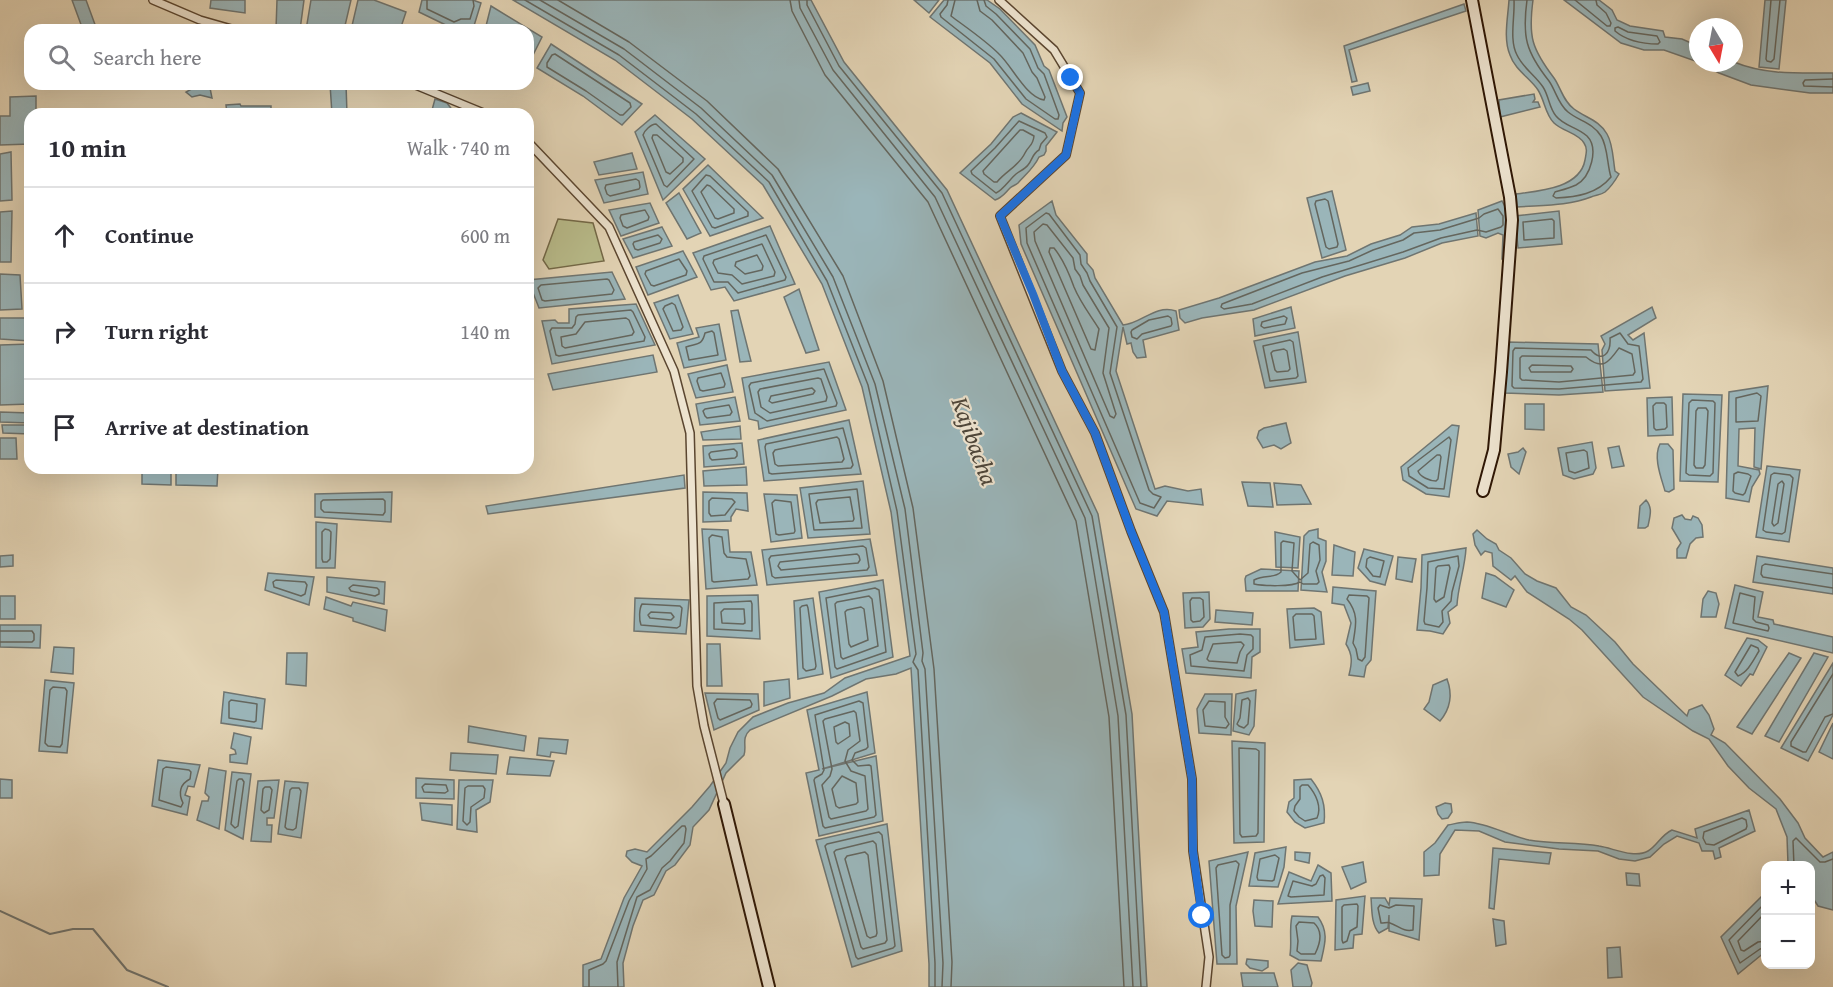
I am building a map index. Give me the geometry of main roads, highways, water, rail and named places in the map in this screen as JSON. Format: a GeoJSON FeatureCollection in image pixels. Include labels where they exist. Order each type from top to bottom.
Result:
{"type":"FeatureCollection","features":[{"type":"Feature","properties":{"kind":"water"},"geometry":{"type":"Polygon","coordinates":[[[72,0],[86,0],[95,24],[81,24],[72,0]]]}},
{"type":"Feature","properties":{"kind":"water"},"geometry":{"type":"Polygon","coordinates":[[[211,0],[245,0],[245,13],[210,8],[211,0]]]}},
{"type":"Feature","properties":{"kind":"water"},"geometry":{"type":"Polygon","coordinates":[[[277,0],[304,0],[301,24],[276,24],[277,0]]]}},
{"type":"Feature","properties":{"kind":"water"},"geometry":{"type":"Polygon","coordinates":[[[311,0],[351,0],[345,24],[307,24],[311,0]]]}},
{"type":"Feature","properties":{"kind":"water"},"geometry":{"type":"Polygon","coordinates":[[[358,0],[374,0],[406,12],[402,24],[352,24],[358,0]]]}},
{"type":"Feature","properties":{"kind":"water"},"geometry":{"type":"Polygon","coordinates":[[[422,0],[473,0],[481,3],[475,24],[444,24],[419,12],[422,0]]]}},
{"type":"Feature","properties":{"kind":"water","name":"Kajibacha"},"geometry":{"type":"Polygon","coordinates":[[[513,0],[811,0],[844,62],[947,190],[1098,514],[1132,714],[1147,987],[929,987],[911,668],[896,674],[866,679],[832,696],[750,730],[745,739],[744,755],[726,773],[709,810],[693,827],[690,845],[675,865],[666,871],[654,895],[643,900],[623,963],[624,987],[583,987],[583,965],[601,959],[624,898],[642,866],[632,862],[626,856],[627,851],[635,849],[647,852],[692,807],[726,763],[738,732],[753,717],[788,703],[824,693],[845,678],[910,656],[891,512],[862,387],[822,284],[763,185],[692,119],[615,60],[513,0]]]}},
{"type":"Feature","properties":{"kind":"water"},"geometry":{"type":"Polygon","coordinates":[[[914,0],[939,0],[929,13],[914,0]]]}},
{"type":"Feature","properties":{"kind":"water"},"geometry":{"type":"Polygon","coordinates":[[[944,0],[987,0],[1000,9],[1035,45],[1044,66],[1049,70],[1067,117],[1062,131],[1022,104],[990,63],[930,17],[944,0]]]}},
{"type":"Feature","properties":{"kind":"water"},"geometry":{"type":"Polygon","coordinates":[[[1509,0],[1533,0],[1531,24],[1536,50],[1570,106],[1600,125],[1609,138],[1615,171],[1619,174],[1603,193],[1564,204],[1517,207],[1516,194],[1558,186],[1575,177],[1582,169],[1586,149],[1574,134],[1557,126],[1551,119],[1538,90],[1512,60],[1506,35],[1509,0]]]}},
{"type":"Feature","properties":{"kind":"water"},"geometry":{"type":"Polygon","coordinates":[[[1564,0],[1599,0],[1612,10],[1617,20],[1630,26],[1663,31],[1665,37],[1689,42],[1689,59],[1664,50],[1644,50],[1621,43],[1564,0]]]}},
{"type":"Feature","properties":{"kind":"water"},"geometry":{"type":"Polygon","coordinates":[[[1765,0],[1786,0],[1779,69],[1759,67],[1765,0]]]}},
{"type":"Feature","properties":{"kind":"water"},"geometry":{"type":"Polygon","coordinates":[[[1464,4],[1466,11],[1349,50],[1357,81],[1352,82],[1344,46],[1464,4]]]}},
{"type":"Feature","properties":{"kind":"water"},"geometry":{"type":"Polygon","coordinates":[[[491,6],[521,24],[486,24],[491,6]]]}},
{"type":"Feature","properties":{"kind":"water"},"geometry":{"type":"Polygon","coordinates":[[[534,32],[542,37],[534,53],[534,32]]]}},
{"type":"Feature","properties":{"kind":"water"},"geometry":{"type":"Polygon","coordinates":[[[551,44],[642,104],[622,125],[583,96],[537,68],[551,44]]]}},
{"type":"Feature","properties":{"kind":"water"},"geometry":{"type":"Polygon","coordinates":[[[1743,65],[1770,71],[1833,73],[1833,93],[1810,93],[1751,85],[1717,72],[1743,72],[1743,65]]]}},
{"type":"Feature","properties":{"kind":"water"},"geometry":{"type":"Polygon","coordinates":[[[1368,83],[1370,91],[1353,95],[1351,87],[1368,83]]]}},
{"type":"Feature","properties":{"kind":"water"},"geometry":{"type":"Polygon","coordinates":[[[210,90],[212,98],[200,95],[192,97],[186,92],[210,90]]]}},
{"type":"Feature","properties":{"kind":"water"},"geometry":{"type":"Polygon","coordinates":[[[330,90],[346,90],[347,108],[332,108],[330,90]]]}},
{"type":"Feature","properties":{"kind":"water"},"geometry":{"type":"Polygon","coordinates":[[[1534,94],[1533,102],[1538,102],[1540,107],[1500,117],[1499,100],[1534,94]]]}},
{"type":"Feature","properties":{"kind":"water"},"geometry":{"type":"Polygon","coordinates":[[[36,96],[36,108],[24,108],[24,144],[0,145],[0,116],[10,116],[10,97],[36,96]]]}},
{"type":"Feature","properties":{"kind":"water"},"geometry":{"type":"Polygon","coordinates":[[[435,99],[447,103],[451,108],[433,108],[435,99]]]}},
{"type":"Feature","properties":{"kind":"water"},"geometry":{"type":"Polygon","coordinates":[[[226,105],[271,106],[271,108],[226,108],[226,105]]]}},
{"type":"Feature","properties":{"kind":"water"},"geometry":{"type":"Polygon","coordinates":[[[1021,113],[1057,132],[1046,146],[1044,155],[1039,157],[1018,183],[995,200],[960,173],[991,144],[1013,117],[1021,113]]]}},
{"type":"Feature","properties":{"kind":"water"},"geometry":{"type":"Polygon","coordinates":[[[655,115],[705,159],[663,200],[635,132],[655,115]]]}},
{"type":"Feature","properties":{"kind":"water"},"geometry":{"type":"Polygon","coordinates":[[[11,152],[12,200],[0,201],[0,154],[11,152]]]}},
{"type":"Feature","properties":{"kind":"water"},"geometry":{"type":"Polygon","coordinates":[[[632,153],[637,169],[599,175],[594,162],[632,153]]]}},
{"type":"Feature","properties":{"kind":"water"},"geometry":{"type":"Polygon","coordinates":[[[708,165],[763,218],[710,236],[683,189],[708,165]]]}},
{"type":"Feature","properties":{"kind":"water"},"geometry":{"type":"Polygon","coordinates":[[[643,172],[648,194],[604,203],[595,180],[643,172]]]}},
{"type":"Feature","properties":{"kind":"water"},"geometry":{"type":"Polygon","coordinates":[[[1332,191],[1346,250],[1322,258],[1307,198],[1332,191]]]}},
{"type":"Feature","properties":{"kind":"water"},"geometry":{"type":"Polygon","coordinates":[[[679,193],[701,233],[687,239],[666,203],[679,193]]]}},
{"type":"Feature","properties":{"kind":"water"},"geometry":{"type":"Polygon","coordinates":[[[1052,201],[1056,215],[1087,254],[1087,263],[1123,325],[1161,310],[1176,311],[1179,330],[1143,340],[1146,357],[1137,358],[1131,343],[1127,344],[1123,327],[1116,371],[1155,489],[1165,486],[1188,491],[1201,489],[1203,505],[1167,501],[1157,516],[1136,509],[1021,244],[1019,225],[1052,201]]]}},
{"type":"Feature","properties":{"kind":"water"},"geometry":{"type":"Polygon","coordinates":[[[1502,201],[1509,214],[1507,259],[1502,259],[1503,235],[1498,233],[1486,238],[1480,236],[1478,210],[1502,201]]]}},
{"type":"Feature","properties":{"kind":"water"},"geometry":{"type":"Polygon","coordinates":[[[650,203],[659,223],[621,236],[609,210],[650,203]]]}},
{"type":"Feature","properties":{"kind":"water"},"geometry":{"type":"Polygon","coordinates":[[[12,211],[11,262],[0,262],[0,212],[12,211]]]}},
{"type":"Feature","properties":{"kind":"water"},"geometry":{"type":"Polygon","coordinates":[[[1559,211],[1562,244],[1518,248],[1515,216],[1559,211]]]}},
{"type":"Feature","properties":{"kind":"water"},"geometry":{"type":"Polygon","coordinates":[[[1476,213],[1478,236],[1442,243],[1254,310],[1185,323],[1180,318],[1179,310],[1219,298],[1315,262],[1347,256],[1371,244],[1400,235],[1412,227],[1439,224],[1476,213]]]}},
{"type":"Feature","properties":{"kind":"water"},"geometry":{"type":"Polygon","coordinates":[[[770,226],[795,284],[734,301],[725,287],[711,290],[693,253],[770,226]]]}},
{"type":"Feature","properties":{"kind":"water"},"geometry":{"type":"Polygon","coordinates":[[[662,227],[672,246],[633,258],[623,239],[662,227]]]}},
{"type":"Feature","properties":{"kind":"water"},"geometry":{"type":"Polygon","coordinates":[[[683,251],[697,277],[648,295],[636,267],[683,251]]]}},
{"type":"Feature","properties":{"kind":"water"},"geometry":{"type":"Polygon","coordinates":[[[612,272],[625,299],[539,308],[534,295],[534,279],[612,272]]]}},
{"type":"Feature","properties":{"kind":"water"},"geometry":{"type":"Polygon","coordinates":[[[0,274],[20,275],[22,309],[0,310],[0,274]]]}},
{"type":"Feature","properties":{"kind":"water"},"geometry":{"type":"Polygon","coordinates":[[[799,289],[819,350],[806,353],[784,297],[799,289]]]}},
{"type":"Feature","properties":{"kind":"water"},"geometry":{"type":"Polygon","coordinates":[[[678,295],[693,334],[670,339],[654,303],[678,295]]]}},
{"type":"Feature","properties":{"kind":"water"},"geometry":{"type":"Polygon","coordinates":[[[636,304],[655,345],[552,364],[542,321],[555,320],[558,323],[569,323],[569,309],[636,304]]]}},
{"type":"Feature","properties":{"kind":"water"},"geometry":{"type":"Polygon","coordinates":[[[1291,307],[1295,328],[1255,336],[1253,319],[1291,307]]]}},
{"type":"Feature","properties":{"kind":"water"},"geometry":{"type":"Polygon","coordinates":[[[1652,307],[1656,318],[1628,335],[1633,340],[1644,333],[1650,388],[1605,391],[1602,350],[1605,344],[1601,336],[1652,307]]]}},
{"type":"Feature","properties":{"kind":"water"},"geometry":{"type":"Polygon","coordinates":[[[738,310],[751,361],[740,362],[731,311],[738,310]]]}},
{"type":"Feature","properties":{"kind":"water"},"geometry":{"type":"Polygon","coordinates":[[[0,318],[24,318],[24,341],[0,339],[0,318]]]}},
{"type":"Feature","properties":{"kind":"water"},"geometry":{"type":"Polygon","coordinates":[[[719,324],[726,360],[684,368],[677,343],[699,337],[696,328],[719,324]]]}},
{"type":"Feature","properties":{"kind":"water"},"geometry":{"type":"Polygon","coordinates":[[[1298,332],[1306,382],[1265,388],[1254,341],[1298,332]]]}},
{"type":"Feature","properties":{"kind":"water"},"geometry":{"type":"Polygon","coordinates":[[[1507,342],[1598,344],[1603,392],[1559,395],[1505,393],[1507,342]]]}},
{"type":"Feature","properties":{"kind":"water"},"geometry":{"type":"Polygon","coordinates":[[[24,344],[24,404],[0,405],[0,345],[24,344]]]}},
{"type":"Feature","properties":{"kind":"water"},"geometry":{"type":"Polygon","coordinates":[[[653,355],[657,372],[553,390],[548,374],[653,355]]]}},
{"type":"Feature","properties":{"kind":"water"},"geometry":{"type":"Polygon","coordinates":[[[829,362],[846,410],[759,429],[758,421],[749,419],[742,378],[829,362]]]}},
{"type":"Feature","properties":{"kind":"water"},"geometry":{"type":"Polygon","coordinates":[[[727,365],[733,392],[696,398],[688,374],[727,365]]]}},
{"type":"Feature","properties":{"kind":"water"},"geometry":{"type":"Polygon","coordinates":[[[1768,386],[1761,469],[1754,467],[1755,428],[1739,429],[1738,466],[1759,470],[1760,474],[1752,487],[1749,502],[1726,498],[1729,392],[1768,386]]]}},
{"type":"Feature","properties":{"kind":"water"},"geometry":{"type":"Polygon","coordinates":[[[1683,394],[1722,395],[1718,482],[1680,481],[1683,394]]]}},
{"type":"Feature","properties":{"kind":"water"},"geometry":{"type":"Polygon","coordinates":[[[735,397],[740,421],[700,425],[696,404],[735,397]]]}},
{"type":"Feature","properties":{"kind":"water"},"geometry":{"type":"Polygon","coordinates":[[[1672,397],[1673,435],[1648,436],[1647,398],[1672,397]]]}},
{"type":"Feature","properties":{"kind":"water"},"geometry":{"type":"Polygon","coordinates":[[[1525,404],[1544,404],[1544,430],[1525,429],[1525,404]]]}},
{"type":"Feature","properties":{"kind":"water"},"geometry":{"type":"Polygon","coordinates":[[[0,412],[24,413],[24,423],[0,422],[0,412]]]}},
{"type":"Feature","properties":{"kind":"water"},"geometry":{"type":"Polygon","coordinates":[[[849,420],[861,474],[764,481],[758,440],[849,420]]]}},
{"type":"Feature","properties":{"kind":"water"},"geometry":{"type":"Polygon","coordinates":[[[1286,423],[1291,443],[1281,449],[1274,445],[1263,448],[1257,438],[1259,431],[1286,423]]]}},
{"type":"Feature","properties":{"kind":"water"},"geometry":{"type":"Polygon","coordinates":[[[2,425],[24,425],[24,434],[3,433],[2,425]]]}},
{"type":"Feature","properties":{"kind":"water"},"geometry":{"type":"Polygon","coordinates":[[[1452,425],[1459,426],[1449,497],[1426,494],[1403,480],[1401,467],[1452,425]]]}},
{"type":"Feature","properties":{"kind":"water"},"geometry":{"type":"Polygon","coordinates":[[[740,426],[741,439],[703,440],[701,432],[740,426]]]}},
{"type":"Feature","properties":{"kind":"water"},"geometry":{"type":"Polygon","coordinates":[[[0,438],[16,438],[17,459],[0,459],[0,438]]]}},
{"type":"Feature","properties":{"kind":"water"},"geometry":{"type":"Polygon","coordinates":[[[1592,442],[1596,468],[1593,474],[1574,479],[1563,475],[1558,448],[1592,442]]]}},
{"type":"Feature","properties":{"kind":"water"},"geometry":{"type":"Polygon","coordinates":[[[742,443],[744,464],[704,467],[703,446],[742,443]]]}},
{"type":"Feature","properties":{"kind":"water"},"geometry":{"type":"Polygon","coordinates":[[[1660,444],[1668,444],[1673,450],[1674,489],[1669,492],[1665,491],[1658,467],[1657,455],[1660,444]]]}},
{"type":"Feature","properties":{"kind":"water"},"geometry":{"type":"Polygon","coordinates":[[[1619,446],[1624,466],[1612,468],[1608,448],[1619,446]]]}},
{"type":"Feature","properties":{"kind":"water"},"geometry":{"type":"Polygon","coordinates":[[[1523,448],[1526,452],[1519,474],[1511,467],[1508,454],[1518,452],[1523,448]]]}},
{"type":"Feature","properties":{"kind":"water"},"geometry":{"type":"Polygon","coordinates":[[[1767,466],[1800,470],[1789,542],[1756,537],[1767,466]]]}},
{"type":"Feature","properties":{"kind":"water"},"geometry":{"type":"Polygon","coordinates":[[[746,467],[747,485],[704,486],[703,471],[746,467]]]}},
{"type":"Feature","properties":{"kind":"water"},"geometry":{"type":"Polygon","coordinates":[[[142,474],[171,474],[171,485],[142,484],[142,474]]]}},
{"type":"Feature","properties":{"kind":"water"},"geometry":{"type":"Polygon","coordinates":[[[176,474],[218,474],[217,486],[176,485],[176,474]]]}},
{"type":"Feature","properties":{"kind":"water"},"geometry":{"type":"Polygon","coordinates":[[[684,475],[685,488],[488,514],[486,506],[684,475]]]}},
{"type":"Feature","properties":{"kind":"water"},"geometry":{"type":"Polygon","coordinates":[[[863,481],[870,534],[808,538],[800,488],[863,481]]]}},
{"type":"Feature","properties":{"kind":"water"},"geometry":{"type":"Polygon","coordinates":[[[1242,482],[1270,483],[1273,507],[1248,506],[1242,482]]]}},
{"type":"Feature","properties":{"kind":"water"},"geometry":{"type":"Polygon","coordinates":[[[1274,483],[1301,485],[1311,504],[1277,505],[1274,483]]]}},
{"type":"Feature","properties":{"kind":"water"},"geometry":{"type":"Polygon","coordinates":[[[392,492],[391,522],[315,517],[315,494],[392,492]]]}},
{"type":"Feature","properties":{"kind":"water"},"geometry":{"type":"Polygon","coordinates":[[[703,492],[747,493],[748,511],[736,509],[731,521],[703,522],[703,492]]]}},
{"type":"Feature","properties":{"kind":"water"},"geometry":{"type":"Polygon","coordinates":[[[764,494],[797,495],[802,538],[771,542],[764,494]]]}},
{"type":"Feature","properties":{"kind":"water"},"geometry":{"type":"Polygon","coordinates":[[[1646,500],[1650,509],[1648,526],[1638,528],[1640,506],[1646,500]]]}},
{"type":"Feature","properties":{"kind":"water"},"geometry":{"type":"Polygon","coordinates":[[[1682,515],[1685,519],[1691,520],[1693,516],[1698,518],[1702,525],[1703,537],[1696,538],[1690,544],[1686,558],[1677,558],[1677,549],[1681,543],[1672,528],[1674,518],[1682,515]]]}},
{"type":"Feature","properties":{"kind":"water"},"geometry":{"type":"Polygon","coordinates":[[[316,522],[337,524],[335,568],[316,568],[316,522]]]}},
{"type":"Feature","properties":{"kind":"water"},"geometry":{"type":"Polygon","coordinates":[[[702,529],[728,530],[730,552],[751,552],[757,585],[706,589],[702,529]]]}},
{"type":"Feature","properties":{"kind":"water"},"geometry":{"type":"Polygon","coordinates":[[[1318,529],[1318,538],[1326,541],[1326,561],[1322,572],[1327,592],[1301,590],[1304,536],[1309,531],[1318,529]]]}},
{"type":"Feature","properties":{"kind":"water"},"geometry":{"type":"Polygon","coordinates":[[[1477,530],[1496,544],[1499,550],[1511,558],[1525,574],[1556,588],[1571,607],[1586,615],[1615,642],[1633,664],[1687,716],[1689,710],[1702,705],[1714,729],[1711,735],[1725,743],[1780,799],[1798,823],[1805,838],[1823,857],[1833,852],[1833,910],[1818,906],[1815,901],[1815,861],[1788,861],[1787,837],[1776,809],[1749,788],[1728,766],[1709,739],[1693,731],[1643,697],[1582,630],[1527,592],[1515,576],[1511,580],[1493,566],[1492,553],[1485,551],[1481,555],[1475,545],[1473,534],[1477,530]]]}},
{"type":"Feature","properties":{"kind":"water"},"geometry":{"type":"Polygon","coordinates":[[[1275,532],[1300,537],[1298,568],[1276,567],[1275,532]]]}},
{"type":"Feature","properties":{"kind":"water"},"geometry":{"type":"Polygon","coordinates":[[[870,539],[877,575],[767,585],[762,550],[870,539]]]}},
{"type":"Feature","properties":{"kind":"water"},"geometry":{"type":"Polygon","coordinates":[[[1334,545],[1355,552],[1353,576],[1332,575],[1334,545]]]}},
{"type":"Feature","properties":{"kind":"water"},"geometry":{"type":"Polygon","coordinates":[[[1466,548],[1457,605],[1448,612],[1450,623],[1443,634],[1417,630],[1422,555],[1466,548]]]}},
{"type":"Feature","properties":{"kind":"water"},"geometry":{"type":"Polygon","coordinates":[[[1364,549],[1393,556],[1385,585],[1370,581],[1358,568],[1364,549]]]}},
{"type":"Feature","properties":{"kind":"water"},"geometry":{"type":"Polygon","coordinates":[[[13,555],[13,566],[0,567],[0,556],[13,555]]]}},
{"type":"Feature","properties":{"kind":"water"},"geometry":{"type":"Polygon","coordinates":[[[1757,556],[1833,568],[1833,594],[1753,582],[1757,556]]]}},
{"type":"Feature","properties":{"kind":"water"},"geometry":{"type":"Polygon","coordinates":[[[1398,557],[1416,559],[1412,582],[1396,579],[1398,557]]]}},
{"type":"Feature","properties":{"kind":"water"},"geometry":{"type":"Polygon","coordinates":[[[1261,569],[1299,571],[1298,591],[1246,591],[1246,576],[1261,569]]]}},
{"type":"Feature","properties":{"kind":"water"},"geometry":{"type":"Polygon","coordinates":[[[268,573],[314,577],[309,605],[265,590],[268,573]]]}},
{"type":"Feature","properties":{"kind":"water"},"geometry":{"type":"Polygon","coordinates":[[[1486,573],[1495,576],[1514,590],[1506,607],[1482,598],[1486,573]]]}},
{"type":"Feature","properties":{"kind":"water"},"geometry":{"type":"Polygon","coordinates":[[[327,577],[385,582],[384,604],[327,592],[327,577]]]}},
{"type":"Feature","properties":{"kind":"water"},"geometry":{"type":"Polygon","coordinates":[[[883,580],[893,657],[831,678],[819,592],[883,580]]]}},
{"type":"Feature","properties":{"kind":"water"},"geometry":{"type":"Polygon","coordinates":[[[1735,585],[1763,592],[1758,617],[1773,620],[1774,624],[1833,637],[1833,653],[1725,628],[1735,585]]]}},
{"type":"Feature","properties":{"kind":"water"},"geometry":{"type":"Polygon","coordinates":[[[1333,587],[1376,591],[1371,660],[1366,666],[1364,677],[1349,675],[1351,659],[1346,644],[1351,623],[1344,605],[1332,603],[1333,587]]]}},
{"type":"Feature","properties":{"kind":"water"},"geometry":{"type":"Polygon","coordinates":[[[1708,591],[1716,593],[1719,604],[1716,617],[1701,617],[1703,599],[1708,591]]]}},
{"type":"Feature","properties":{"kind":"water"},"geometry":{"type":"Polygon","coordinates":[[[1209,592],[1210,619],[1203,627],[1185,628],[1183,593],[1209,592]]]}},
{"type":"Feature","properties":{"kind":"water"},"geometry":{"type":"Polygon","coordinates":[[[758,595],[760,639],[707,636],[707,596],[758,595]]]}},
{"type":"Feature","properties":{"kind":"water"},"geometry":{"type":"Polygon","coordinates":[[[0,596],[15,596],[15,619],[0,619],[0,596]]]}},
{"type":"Feature","properties":{"kind":"water"},"geometry":{"type":"Polygon","coordinates":[[[326,597],[351,606],[353,602],[387,610],[385,631],[324,609],[326,597]]]}},
{"type":"Feature","properties":{"kind":"water"},"geometry":{"type":"Polygon","coordinates":[[[635,598],[689,600],[686,634],[634,631],[635,598]]]}},
{"type":"Feature","properties":{"kind":"water"},"geometry":{"type":"Polygon","coordinates":[[[813,598],[823,674],[798,679],[794,601],[813,598]]]}},
{"type":"Feature","properties":{"kind":"water"},"geometry":{"type":"Polygon","coordinates":[[[1314,608],[1321,612],[1324,644],[1290,648],[1287,609],[1314,608]]]}},
{"type":"Feature","properties":{"kind":"water"},"geometry":{"type":"Polygon","coordinates":[[[1216,610],[1253,613],[1252,625],[1215,622],[1216,610]]]}},
{"type":"Feature","properties":{"kind":"water"},"geometry":{"type":"Polygon","coordinates":[[[0,625],[41,625],[40,648],[0,647],[0,625]]]}},
{"type":"Feature","properties":{"kind":"water"},"geometry":{"type":"Polygon","coordinates":[[[1260,629],[1260,652],[1252,657],[1251,678],[1186,673],[1182,649],[1198,647],[1196,632],[1260,629]]]}},
{"type":"Feature","properties":{"kind":"water"},"geometry":{"type":"Polygon","coordinates":[[[1747,638],[1758,640],[1767,647],[1753,675],[1750,674],[1741,686],[1725,675],[1747,638]]]}},
{"type":"Feature","properties":{"kind":"water"},"geometry":{"type":"Polygon","coordinates":[[[707,644],[720,644],[722,686],[707,686],[707,644]]]}},
{"type":"Feature","properties":{"kind":"water"},"geometry":{"type":"Polygon","coordinates":[[[54,647],[74,648],[73,674],[51,672],[54,647]]]}},
{"type":"Feature","properties":{"kind":"water"},"geometry":{"type":"Polygon","coordinates":[[[287,653],[307,653],[306,686],[286,684],[287,653]]]}},
{"type":"Feature","properties":{"kind":"water"},"geometry":{"type":"Polygon","coordinates":[[[1789,653],[1801,658],[1752,734],[1737,727],[1789,653]]]}},
{"type":"Feature","properties":{"kind":"water"},"geometry":{"type":"Polygon","coordinates":[[[1814,653],[1828,657],[1779,742],[1765,736],[1814,653]]]}},
{"type":"Feature","properties":{"kind":"water"},"geometry":{"type":"Polygon","coordinates":[[[1833,663],[1833,715],[1808,761],[1781,748],[1833,663]]]}},
{"type":"Feature","properties":{"kind":"water"},"geometry":{"type":"Polygon","coordinates":[[[789,679],[790,698],[764,706],[764,682],[789,679]]]}},
{"type":"Feature","properties":{"kind":"water"},"geometry":{"type":"Polygon","coordinates":[[[1447,679],[1450,701],[1440,721],[1424,709],[1429,702],[1433,685],[1447,679]]]}},
{"type":"Feature","properties":{"kind":"water"},"geometry":{"type":"Polygon","coordinates":[[[45,680],[74,683],[67,753],[39,751],[45,680]]]}},
{"type":"Feature","properties":{"kind":"water"},"geometry":{"type":"Polygon","coordinates":[[[1256,690],[1254,726],[1249,735],[1233,731],[1236,694],[1256,690]]]}},
{"type":"Feature","properties":{"kind":"water"},"geometry":{"type":"Polygon","coordinates":[[[224,692],[265,699],[262,729],[221,723],[224,692]]]}},
{"type":"Feature","properties":{"kind":"water"},"geometry":{"type":"Polygon","coordinates":[[[867,692],[875,753],[822,769],[876,756],[883,821],[819,836],[806,773],[819,770],[807,710],[867,692]]]}},
{"type":"Feature","properties":{"kind":"water"},"geometry":{"type":"Polygon","coordinates":[[[705,693],[758,694],[759,710],[714,730],[705,693]]]}},
{"type":"Feature","properties":{"kind":"water"},"geometry":{"type":"Polygon","coordinates":[[[1205,694],[1232,694],[1231,735],[1199,733],[1197,709],[1205,694]]]}},
{"type":"Feature","properties":{"kind":"water"},"geometry":{"type":"Polygon","coordinates":[[[1833,723],[1833,759],[1819,752],[1833,723]]]}},
{"type":"Feature","properties":{"kind":"water"},"geometry":{"type":"Polygon","coordinates":[[[469,726],[526,736],[524,751],[468,742],[469,726]]]}},
{"type":"Feature","properties":{"kind":"water"},"geometry":{"type":"Polygon","coordinates":[[[234,733],[251,737],[247,764],[230,762],[230,755],[236,754],[231,748],[234,733]]]}},
{"type":"Feature","properties":{"kind":"water"},"geometry":{"type":"Polygon","coordinates":[[[539,738],[568,740],[566,754],[551,752],[550,757],[537,755],[539,738]]]}},
{"type":"Feature","properties":{"kind":"water"},"geometry":{"type":"Polygon","coordinates":[[[1232,741],[1265,743],[1264,842],[1234,843],[1232,741]]]}},
{"type":"Feature","properties":{"kind":"water"},"geometry":{"type":"Polygon","coordinates":[[[451,753],[498,755],[496,774],[450,770],[451,753]]]}},
{"type":"Feature","properties":{"kind":"water"},"geometry":{"type":"Polygon","coordinates":[[[510,757],[554,761],[550,776],[507,774],[510,757]]]}},
{"type":"Feature","properties":{"kind":"water"},"geometry":{"type":"Polygon","coordinates":[[[158,760],[200,765],[194,787],[188,786],[185,795],[190,797],[187,815],[152,806],[158,760]]]}},
{"type":"Feature","properties":{"kind":"water"},"geometry":{"type":"Polygon","coordinates":[[[209,768],[226,771],[219,829],[197,820],[202,801],[208,801],[209,797],[205,793],[209,768]]]}},
{"type":"Feature","properties":{"kind":"water"},"geometry":{"type":"Polygon","coordinates":[[[232,772],[251,774],[243,839],[225,830],[232,772]]]}},
{"type":"Feature","properties":{"kind":"water"},"geometry":{"type":"Polygon","coordinates":[[[416,778],[454,780],[454,799],[416,798],[416,778]]]}},
{"type":"Feature","properties":{"kind":"water"},"geometry":{"type":"Polygon","coordinates":[[[0,779],[12,780],[12,798],[0,798],[0,779]]]}},
{"type":"Feature","properties":{"kind":"water"},"geometry":{"type":"Polygon","coordinates":[[[1311,779],[1322,800],[1324,823],[1305,828],[1295,822],[1287,812],[1289,802],[1294,798],[1294,780],[1311,779]]]}},
{"type":"Feature","properties":{"kind":"water"},"geometry":{"type":"Polygon","coordinates":[[[279,780],[274,818],[267,818],[267,825],[272,825],[271,842],[251,841],[258,781],[279,780]]]}},
{"type":"Feature","properties":{"kind":"water"},"geometry":{"type":"Polygon","coordinates":[[[459,780],[493,780],[490,802],[476,810],[477,832],[457,829],[459,780]]]}},
{"type":"Feature","properties":{"kind":"water"},"geometry":{"type":"Polygon","coordinates":[[[285,781],[308,783],[301,838],[278,834],[285,781]]]}},
{"type":"Feature","properties":{"kind":"water"},"geometry":{"type":"Polygon","coordinates":[[[420,803],[452,805],[452,825],[422,820],[420,803]]]}},
{"type":"Feature","properties":{"kind":"water"},"geometry":{"type":"Polygon","coordinates":[[[1445,803],[1451,804],[1452,812],[1448,818],[1442,819],[1436,807],[1445,803]]]}},
{"type":"Feature","properties":{"kind":"water"},"geometry":{"type":"Polygon","coordinates":[[[1749,810],[1755,831],[1719,848],[1721,857],[1715,859],[1713,851],[1702,851],[1699,843],[1677,836],[1650,857],[1635,861],[1619,859],[1598,851],[1505,842],[1479,831],[1455,830],[1440,854],[1439,875],[1424,876],[1424,852],[1435,843],[1448,825],[1475,823],[1529,840],[1590,845],[1636,854],[1648,851],[1672,830],[1697,838],[1695,829],[1749,810]]]}},
{"type":"Feature","properties":{"kind":"water"},"geometry":{"type":"Polygon","coordinates":[[[887,824],[902,951],[852,967],[816,840],[887,824]]]}},
{"type":"Feature","properties":{"kind":"water"},"geometry":{"type":"Polygon","coordinates":[[[1286,847],[1284,867],[1278,887],[1249,886],[1255,853],[1286,847]]]}},
{"type":"Feature","properties":{"kind":"water"},"geometry":{"type":"Polygon","coordinates":[[[1493,848],[1551,853],[1549,864],[1499,859],[1494,909],[1489,908],[1493,848]]]}},
{"type":"Feature","properties":{"kind":"water"},"geometry":{"type":"Polygon","coordinates":[[[1248,852],[1236,906],[1237,964],[1217,964],[1209,861],[1248,852]]]}},
{"type":"Feature","properties":{"kind":"water"},"geometry":{"type":"Polygon","coordinates":[[[1295,852],[1310,853],[1309,863],[1295,860],[1295,852]]]}},
{"type":"Feature","properties":{"kind":"water"},"geometry":{"type":"Polygon","coordinates":[[[1363,862],[1366,882],[1351,889],[1342,867],[1363,862]]]}},
{"type":"Feature","properties":{"kind":"water"},"geometry":{"type":"Polygon","coordinates":[[[1318,865],[1331,873],[1332,901],[1278,904],[1289,872],[1311,881],[1318,865]]]}},
{"type":"Feature","properties":{"kind":"water"},"geometry":{"type":"Polygon","coordinates":[[[1626,873],[1639,874],[1640,886],[1627,885],[1626,873]]]}},
{"type":"Feature","properties":{"kind":"water"},"geometry":{"type":"Polygon","coordinates":[[[1365,896],[1362,934],[1354,935],[1353,948],[1335,950],[1336,900],[1365,896]]]}},
{"type":"Feature","properties":{"kind":"water"},"geometry":{"type":"Polygon","coordinates":[[[1761,897],[1761,955],[1738,974],[1721,937],[1761,897]]]}},
{"type":"Feature","properties":{"kind":"water"},"geometry":{"type":"Polygon","coordinates":[[[1371,898],[1385,898],[1389,905],[1390,898],[1422,899],[1419,940],[1389,931],[1389,915],[1388,928],[1379,933],[1373,921],[1371,898]]]}},
{"type":"Feature","properties":{"kind":"water"},"geometry":{"type":"Polygon","coordinates":[[[1254,900],[1273,901],[1272,927],[1255,926],[1254,900]]]}},
{"type":"Feature","properties":{"kind":"water"},"geometry":{"type":"Polygon","coordinates":[[[1292,916],[1318,917],[1325,933],[1321,961],[1299,960],[1290,955],[1292,916]]]}},
{"type":"Feature","properties":{"kind":"water"},"geometry":{"type":"Polygon","coordinates":[[[1493,919],[1504,921],[1506,944],[1496,946],[1493,919]]]}},
{"type":"Feature","properties":{"kind":"water"},"geometry":{"type":"Polygon","coordinates":[[[1620,947],[1622,977],[1608,978],[1607,948],[1620,947]]]}},
{"type":"Feature","properties":{"kind":"water"},"geometry":{"type":"Polygon","coordinates":[[[1247,959],[1268,961],[1268,967],[1262,971],[1250,968],[1246,964],[1247,959]]]}},
{"type":"Feature","properties":{"kind":"water"},"geometry":{"type":"Polygon","coordinates":[[[1298,963],[1307,965],[1311,987],[1293,987],[1291,970],[1298,963]]]}},
{"type":"Feature","properties":{"kind":"water"},"geometry":{"type":"Polygon","coordinates":[[[1241,973],[1274,973],[1278,987],[1243,987],[1241,973]]]}},
{"type":"Feature","properties":{"kind":"waterway"},"geometry":{"type":"LineString","coordinates":[[0,911],[50,934],[73,929],[93,929],[127,970],[168,987]]}}]}
